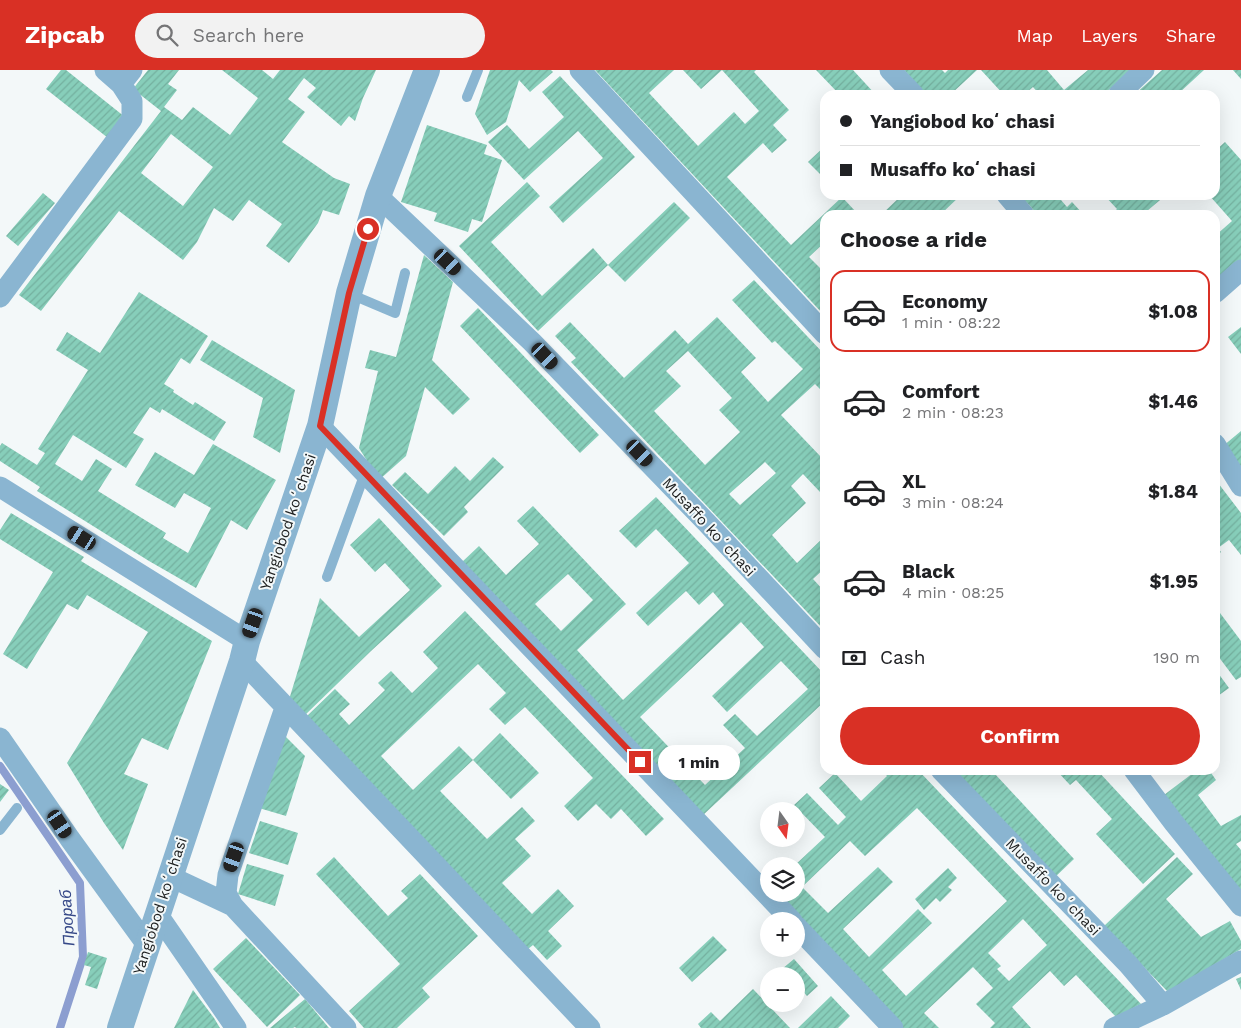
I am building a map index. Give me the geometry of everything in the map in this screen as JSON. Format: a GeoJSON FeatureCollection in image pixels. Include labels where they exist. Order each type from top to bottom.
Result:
{"type":"FeatureCollection","features":[{"type":"Feature","properties":{"kind":"street"},"geometry":{"type":"LineString","coordinates":[[0,297],[132,119],[132,101],[126,77],[105,70]]}},
{"type":"Feature","properties":{"kind":"street","name":"Yangiobod koʻchasi"},"geometry":{"type":"LineString","coordinates":[[120,1028],[320,426],[349,293],[378,196],[427,70]]}},
{"type":"Feature","properties":{"kind":"street"},"geometry":{"type":"LineString","coordinates":[[580,70],[820,329]]}},
{"type":"Feature","properties":{"kind":"street"},"geometry":{"type":"LineString","coordinates":[[890,70],[909,90]]}},
{"type":"Feature","properties":{"kind":"street"},"geometry":{"type":"LineString","coordinates":[[1123,90],[1144,70]]}},
{"type":"Feature","properties":{"kind":"street","name":"Musaffo koʻchasi"},"geometry":{"type":"LineString","coordinates":[[378,196],[532,342],[707,523],[820,644]]}},
{"type":"Feature","properties":{"kind":"street"},"geometry":{"type":"LineString","coordinates":[[1012,200],[1020,210]]}},
{"type":"Feature","properties":{"kind":"street"},"geometry":{"type":"LineString","coordinates":[[1220,289],[1241,270]]}},
{"type":"Feature","properties":{"kind":"street"},"geometry":{"type":"LineString","coordinates":[[320,426],[783,912]]}},
{"type":"Feature","properties":{"kind":"street"},"geometry":{"type":"LineString","coordinates":[[1220,452],[1241,486]]}},
{"type":"Feature","properties":{"kind":"street"},"geometry":{"type":"LineString","coordinates":[[0,487],[244,651],[285,708],[590,1028]]}},
{"type":"Feature","properties":{"kind":"street"},"geometry":{"type":"LineString","coordinates":[[285,708],[228,875],[226,893],[233,906],[346,1028]]}},
{"type":"Feature","properties":{"kind":"street"},"geometry":{"type":"LineString","coordinates":[[0,738],[70,839],[148,945]]}},
{"type":"Feature","properties":{"kind":"street","name":"Musaffo koʻchasi"},"geometry":{"type":"LineString","coordinates":[[946,775],[1128,964],[1163,1005]]}},
{"type":"Feature","properties":{"kind":"street"},"geometry":{"type":"LineString","coordinates":[[1138,775],[1241,906]]}},
{"type":"Feature","properties":{"kind":"street"},"geometry":{"type":"LineString","coordinates":[[169,876],[233,906]]}},
{"type":"Feature","properties":{"kind":"street"},"geometry":{"type":"LineString","coordinates":[[158,915],[236,1028]]}},
{"type":"Feature","properties":{"kind":"street"},"geometry":{"type":"LineString","coordinates":[[805,935],[893,1028]]}},
{"type":"Feature","properties":{"kind":"street"},"geometry":{"type":"LineString","coordinates":[[1114,1028],[1163,1005],[1241,961]]}},
{"type":"Feature","properties":{"kind":"lane"},"geometry":{"type":"LineString","coordinates":[[467,97],[478,70]]}},
{"type":"Feature","properties":{"kind":"lane"},"geometry":{"type":"LineString","coordinates":[[349,293],[395,313],[405,273]]}},
{"type":"Feature","properties":{"kind":"lane"},"geometry":{"type":"LineString","coordinates":[[327,578],[365,473]]}},
{"type":"Feature","properties":{"kind":"lane"},"geometry":{"type":"LineString","coordinates":[[0,830],[17,808]]}},
{"type":"Feature","properties":{"kind":"building"},"geometry":{"type":"Polygon","coordinates":[[[61,70],[66,70],[125,117],[108,138],[46,89],[61,70]]]}},
{"type":"Feature","properties":{"kind":"building"},"geometry":{"type":"Polygon","coordinates":[[[148,70],[179,70],[168,84],[177,90],[164,107],[182,120],[193,107],[230,135],[258,98],[222,70],[262,70],[273,79],[280,70],[376,70],[355,121],[349,116],[341,126],[307,97],[316,88],[304,78],[288,99],[305,112],[282,142],[334,178],[350,184],[339,215],[323,210],[318,223],[289,263],[266,246],[282,224],[249,200],[233,221],[214,208],[197,242],[183,260],[119,211],[41,311],[19,295],[161,111],[133,89],[148,70]],[[171,134],[141,173],[183,206],[213,167],[171,134]]]}},
{"type":"Feature","properties":{"kind":"building"},"geometry":{"type":"Polygon","coordinates":[[[490,70],[551,70],[553,72],[530,92],[519,80],[506,122],[487,135],[475,114],[490,70]]]}},
{"type":"Feature","properties":{"kind":"building"},"geometry":{"type":"Polygon","coordinates":[[[595,70],[674,70],[649,93],[698,146],[734,112],[745,124],[759,111],[722,70],[756,70],[754,72],[789,110],[773,125],[787,140],[772,153],[763,143],[727,177],[791,245],[820,218],[820,247],[809,257],[820,268],[820,311],[595,70]]]}},
{"type":"Feature","properties":{"kind":"building"},"geometry":{"type":"Polygon","coordinates":[[[683,70],[722,70],[701,89],[683,70]]]}},
{"type":"Feature","properties":{"kind":"building"},"geometry":{"type":"Polygon","coordinates":[[[816,70],[853,70],[871,90],[835,90],[816,70]]]}},
{"type":"Feature","properties":{"kind":"building"},"geometry":{"type":"Polygon","coordinates":[[[904,70],[942,70],[945,73],[948,70],[977,70],[955,90],[922,90],[904,70]]]}},
{"type":"Feature","properties":{"kind":"building"},"geometry":{"type":"Polygon","coordinates":[[[981,70],[1047,70],[1064,90],[1036,90],[1033,87],[1030,90],[999,90],[981,70]]]}},
{"type":"Feature","properties":{"kind":"building"},"geometry":{"type":"Polygon","coordinates":[[[1088,70],[1131,70],[1109,90],[1064,90],[1088,70]]]}},
{"type":"Feature","properties":{"kind":"building"},"geometry":{"type":"Polygon","coordinates":[[[1162,70],[1204,70],[1182,90],[1140,90],[1162,70]]]}},
{"type":"Feature","properties":{"kind":"building"},"geometry":{"type":"Polygon","coordinates":[[[1233,70],[1241,70],[1241,79],[1233,70]]]}},
{"type":"Feature","properties":{"kind":"building"},"geometry":{"type":"Polygon","coordinates":[[[560,76],[635,157],[563,223],[549,207],[603,158],[578,131],[524,180],[488,142],[507,125],[529,149],[564,117],[542,92],[560,76]]]}},
{"type":"Feature","properties":{"kind":"building"},"geometry":{"type":"Polygon","coordinates":[[[427,125],[487,145],[484,154],[502,160],[482,222],[472,219],[468,232],[434,221],[437,213],[401,202],[427,125]]]}},
{"type":"Feature","properties":{"kind":"building"},"geometry":{"type":"Polygon","coordinates":[[[1225,142],[1241,160],[1241,262],[1220,281],[1220,232],[1232,221],[1213,200],[1220,200],[1220,146],[1225,142]]]}},
{"type":"Feature","properties":{"kind":"building"},"geometry":{"type":"Polygon","coordinates":[[[820,151],[820,174],[808,162],[820,151]]]}},
{"type":"Feature","properties":{"kind":"building"},"geometry":{"type":"Polygon","coordinates":[[[527,182],[540,196],[491,242],[542,296],[593,248],[608,265],[538,331],[459,246],[527,182]]]}},
{"type":"Feature","properties":{"kind":"building"},"geometry":{"type":"Polygon","coordinates":[[[43,193],[55,203],[18,246],[6,236],[43,193]]]}},
{"type":"Feature","properties":{"kind":"building"},"geometry":{"type":"Polygon","coordinates":[[[839,200],[845,200],[854,210],[828,210],[839,200]]]}},
{"type":"Feature","properties":{"kind":"building"},"geometry":{"type":"Polygon","coordinates":[[[897,200],[956,200],[945,210],[886,210],[897,200]]]}},
{"type":"Feature","properties":{"kind":"building"},"geometry":{"type":"Polygon","coordinates":[[[1025,200],[1061,200],[1067,207],[1072,202],[1079,210],[1034,210],[1025,200]]]}},
{"type":"Feature","properties":{"kind":"building"},"geometry":{"type":"Polygon","coordinates":[[[1109,200],[1160,200],[1148,210],[1117,209],[1109,200]]]}},
{"type":"Feature","properties":{"kind":"building"},"geometry":{"type":"Polygon","coordinates":[[[674,202],[690,218],[625,282],[608,265],[674,202]]]}},
{"type":"Feature","properties":{"kind":"building"},"geometry":{"type":"Polygon","coordinates":[[[424,255],[453,282],[432,360],[470,399],[453,415],[425,387],[406,456],[379,480],[359,448],[378,371],[365,368],[370,350],[396,357],[424,255]]]}},
{"type":"Feature","properties":{"kind":"building"},"geometry":{"type":"Polygon","coordinates":[[[754,280],[820,350],[820,389],[815,384],[781,415],[820,456],[820,492],[803,474],[791,486],[806,503],[772,535],[797,563],[820,541],[820,573],[813,579],[820,587],[820,626],[571,362],[576,358],[555,336],[570,322],[624,378],[675,330],[688,344],[717,317],[756,358],[741,372],[768,402],[803,369],[775,341],[772,343],[732,300],[754,280]],[[688,351],[666,371],[681,386],[654,411],[705,465],[740,432],[719,410],[732,398],[688,351]],[[765,462],[729,494],[740,505],[776,473],[765,462]]]}},
{"type":"Feature","properties":{"kind":"building"},"geometry":{"type":"Polygon","coordinates":[[[139,292],[208,336],[190,364],[181,358],[164,384],[193,405],[195,402],[226,422],[214,441],[162,409],[160,413],[150,407],[133,433],[144,439],[126,468],[73,435],[55,464],[82,481],[96,459],[112,469],[98,491],[166,533],[163,538],[188,553],[211,508],[184,493],[175,508],[135,485],[155,452],[194,475],[213,444],[276,480],[247,530],[231,520],[196,588],[37,491],[40,487],[0,461],[0,446],[2,443],[37,465],[45,453],[38,449],[88,370],[56,350],[67,332],[100,353],[139,292]]]}},
{"type":"Feature","properties":{"kind":"building"},"geometry":{"type":"Polygon","coordinates":[[[478,308],[599,435],[580,453],[460,326],[478,308]]]}},
{"type":"Feature","properties":{"kind":"building"},"geometry":{"type":"Polygon","coordinates":[[[1241,327],[1241,354],[1228,337],[1241,327]]]}},
{"type":"Feature","properties":{"kind":"building"},"geometry":{"type":"Polygon","coordinates":[[[212,340],[295,390],[280,453],[253,437],[263,398],[200,360],[212,340]]]}},
{"type":"Feature","properties":{"kind":"building"},"geometry":{"type":"Polygon","coordinates":[[[1241,431],[1241,471],[1223,446],[1241,431]]]}},
{"type":"Feature","properties":{"kind":"building"},"geometry":{"type":"Polygon","coordinates":[[[493,457],[504,467],[464,507],[468,512],[444,536],[392,485],[405,472],[428,494],[455,466],[470,481],[493,457]]]}},
{"type":"Feature","properties":{"kind":"building"},"geometry":{"type":"Polygon","coordinates":[[[1220,486],[1241,513],[1241,555],[1229,540],[1220,547],[1220,486]]]}},
{"type":"Feature","properties":{"kind":"building"},"geometry":{"type":"Polygon","coordinates":[[[656,497],[820,670],[820,706],[701,817],[461,563],[479,546],[506,575],[539,544],[517,521],[533,506],[626,604],[577,650],[623,700],[724,605],[713,592],[699,605],[686,591],[648,626],[636,613],[689,563],[656,529],[636,548],[619,531],[656,497]],[[568,574],[535,604],[561,631],[593,600],[568,574]],[[741,622],[640,717],[705,785],[745,748],[723,725],[735,714],[757,736],[808,689],[781,661],[727,712],[712,696],[764,647],[741,622]]]}},
{"type":"Feature","properties":{"kind":"building"},"geometry":{"type":"Polygon","coordinates":[[[11,513],[84,557],[81,561],[212,641],[168,750],[142,738],[124,774],[148,784],[123,850],[67,763],[148,632],[87,595],[78,610],[67,604],[27,669],[3,654],[53,572],[0,539],[0,530],[11,513]]]}},
{"type":"Feature","properties":{"kind":"building"},"geometry":{"type":"Polygon","coordinates":[[[379,518],[442,586],[302,718],[288,703],[320,598],[359,637],[410,590],[385,563],[375,572],[350,545],[379,518]]]}},
{"type":"Feature","properties":{"kind":"building"},"geometry":{"type":"Polygon","coordinates":[[[465,611],[664,819],[646,836],[621,809],[611,819],[596,804],[578,821],[564,806],[593,778],[525,707],[505,725],[489,709],[506,693],[478,664],[381,756],[413,790],[459,746],[473,760],[440,791],[487,839],[522,807],[535,821],[515,839],[531,856],[502,883],[532,914],[558,889],[574,906],[548,931],[562,946],[547,960],[533,945],[528,949],[306,717],[335,689],[350,704],[339,714],[349,725],[385,690],[378,683],[391,671],[412,693],[438,668],[423,652],[465,611]]]}},
{"type":"Feature","properties":{"kind":"building"},"geometry":{"type":"Polygon","coordinates":[[[1220,613],[1241,641],[1241,677],[1236,680],[1220,659],[1220,613]]]}},
{"type":"Feature","properties":{"kind":"building"},"geometry":{"type":"Polygon","coordinates":[[[1220,676],[1229,688],[1220,694],[1220,676]]]}},
{"type":"Feature","properties":{"kind":"building"},"geometry":{"type":"Polygon","coordinates":[[[500,733],[539,773],[511,799],[473,760],[500,733]]]}},
{"type":"Feature","properties":{"kind":"building"},"geometry":{"type":"Polygon","coordinates":[[[283,734],[305,756],[286,816],[259,808],[283,734]]]}},
{"type":"Feature","properties":{"kind":"building"},"geometry":{"type":"Polygon","coordinates":[[[833,775],[837,775],[861,801],[886,775],[923,775],[1141,1004],[1116,1017],[1076,975],[1064,986],[1050,971],[1012,1007],[1031,1028],[990,1028],[995,1023],[976,1004],[993,988],[973,967],[924,1013],[939,1028],[902,1028],[805,926],[805,912],[791,912],[782,902],[805,902],[805,890],[828,913],[878,867],[893,882],[843,929],[869,957],[918,909],[932,923],[882,970],[906,996],[1007,901],[917,808],[865,856],[850,841],[805,884],[804,857],[825,837],[805,816],[805,802],[797,802],[807,793],[838,825],[846,817],[819,788],[833,775]],[[1023,919],[988,953],[1001,966],[997,969],[1009,981],[1047,945],[1023,919]]]}},
{"type":"Feature","properties":{"kind":"building"},"geometry":{"type":"Polygon","coordinates":[[[959,775],[996,775],[1074,859],[1053,879],[959,775]]]}},
{"type":"Feature","properties":{"kind":"building"},"geometry":{"type":"Polygon","coordinates":[[[1061,775],[1102,775],[1175,854],[1143,884],[1096,834],[1112,819],[1076,780],[1070,785],[1061,775]]]}},
{"type":"Feature","properties":{"kind":"building"},"geometry":{"type":"Polygon","coordinates":[[[1190,775],[1212,775],[1216,780],[1198,795],[1221,826],[1241,815],[1241,841],[1236,844],[1241,850],[1241,894],[1164,795],[1190,775]]]}},
{"type":"Feature","properties":{"kind":"building"},"geometry":{"type":"Polygon","coordinates":[[[0,784],[9,790],[0,802],[0,784]]]}},
{"type":"Feature","properties":{"kind":"building"},"geometry":{"type":"Polygon","coordinates":[[[260,821],[298,833],[288,865],[249,853],[260,821]]]}},
{"type":"Feature","properties":{"kind":"building"},"geometry":{"type":"Polygon","coordinates":[[[334,857],[388,916],[408,898],[401,891],[420,874],[478,936],[422,988],[430,997],[397,1028],[364,1028],[349,1011],[400,964],[316,874],[334,857]]]}},
{"type":"Feature","properties":{"kind":"building"},"geometry":{"type":"Polygon","coordinates":[[[1177,857],[1193,874],[1166,899],[1201,937],[1230,921],[1241,941],[1241,949],[1168,992],[1104,926],[1177,857]]]}},
{"type":"Feature","properties":{"kind":"building"},"geometry":{"type":"Polygon","coordinates":[[[247,864],[284,875],[275,906],[238,894],[247,864]]]}},
{"type":"Feature","properties":{"kind":"building"},"geometry":{"type":"Polygon","coordinates":[[[948,868],[957,878],[948,887],[952,890],[940,902],[936,898],[924,910],[915,899],[948,868]]]}},
{"type":"Feature","properties":{"kind":"building"},"geometry":{"type":"Polygon","coordinates":[[[713,936],[727,950],[692,982],[679,968],[713,936]]]}},
{"type":"Feature","properties":{"kind":"building"},"geometry":{"type":"Polygon","coordinates":[[[246,938],[300,995],[267,1027],[213,969],[246,938]]]}},
{"type":"Feature","properties":{"kind":"building"},"geometry":{"type":"Polygon","coordinates":[[[88,952],[107,958],[97,989],[85,985],[91,967],[84,965],[88,952]]]}},
{"type":"Feature","properties":{"kind":"building"},"geometry":{"type":"Polygon","coordinates":[[[794,959],[801,967],[784,967],[794,959]]]}},
{"type":"Feature","properties":{"kind":"building"},"geometry":{"type":"Polygon","coordinates":[[[805,971],[818,986],[807,996],[805,994],[805,971]]]}},
{"type":"Feature","properties":{"kind":"building"},"geometry":{"type":"Polygon","coordinates":[[[1241,977],[1241,990],[1236,979],[1241,977]]]}},
{"type":"Feature","properties":{"kind":"building"},"geometry":{"type":"Polygon","coordinates":[[[753,989],[760,996],[760,1012],[775,1012],[790,1028],[701,1028],[698,1024],[711,1012],[720,1021],[753,989]]]}},
{"type":"Feature","properties":{"kind":"building"},"geometry":{"type":"Polygon","coordinates":[[[193,990],[214,1018],[220,1028],[174,1028],[193,990]]]}},
{"type":"Feature","properties":{"kind":"building"},"geometry":{"type":"Polygon","coordinates":[[[831,996],[850,1016],[838,1028],[798,1028],[831,996]]]}},
{"type":"Feature","properties":{"kind":"building"},"geometry":{"type":"Polygon","coordinates":[[[305,999],[329,1028],[270,1028],[305,999]]]}},
{"type":"Feature","properties":{"kind":"waterway","name":"Прораб"},"geometry":{"type":"LineString","coordinates":[[0,766],[80,883],[83,957],[60,1028]]}},
{"type":"Feature","properties":{"kind":"route"},"geometry":{"type":"LineString","coordinates":[[368,229],[349,293],[320,426],[640,762]]}}]}
